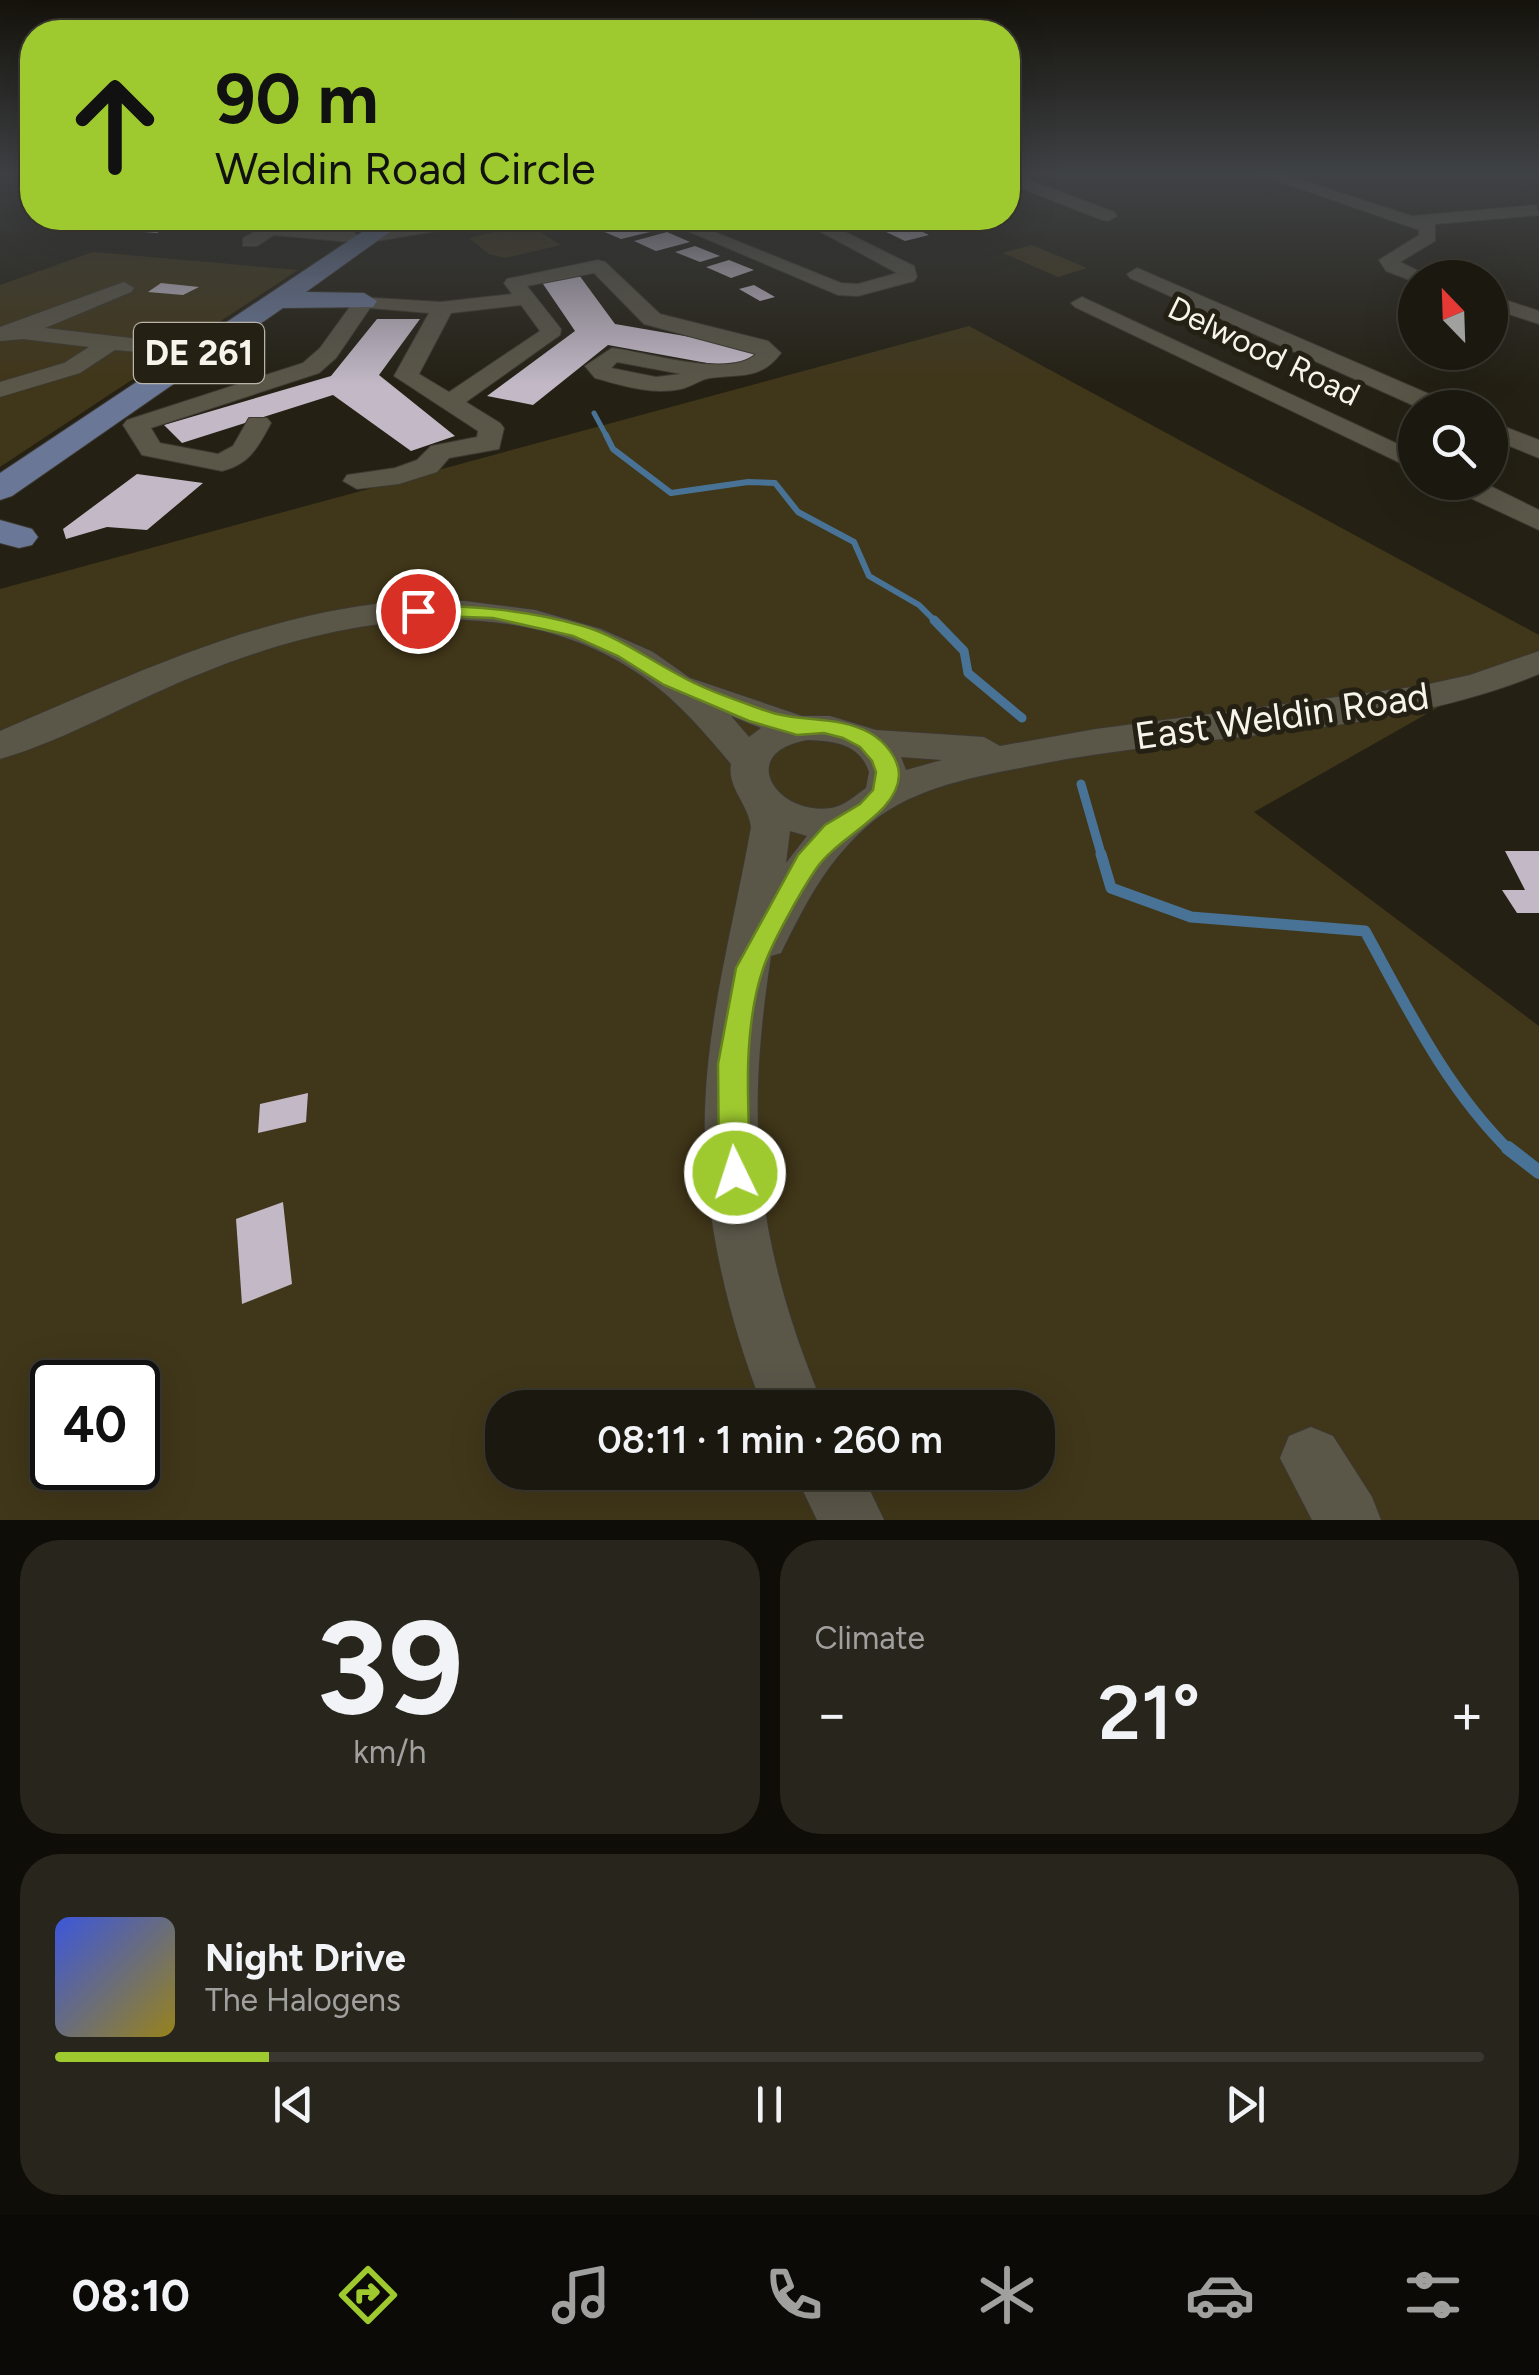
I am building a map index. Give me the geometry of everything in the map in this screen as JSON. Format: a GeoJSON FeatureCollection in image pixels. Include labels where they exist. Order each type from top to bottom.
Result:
{"type":"FeatureCollection","features":[{"type":"Feature","properties":{"kind":"main road","name":"DE 261"},"geometry":{"type":"LineString","coordinates":[[0,489],[120,422],[188,351],[339,243]]}},
{"type":"Feature","properties":{"kind":"main road","name":"DE 261"},"geometry":{"type":"LineString","coordinates":[[0,467],[277,300],[304,282],[345,243]]}},
{"type":"Feature","properties":{"kind":"main road"},"geometry":{"type":"LineString","coordinates":[[304,282],[364,301]]}},
{"type":"Feature","properties":{"kind":"main road"},"geometry":{"type":"LineString","coordinates":[[277,300],[364,301]]}},
{"type":"Feature","properties":{"kind":"street"},"geometry":{"type":"LineString","coordinates":[[728,243],[838,289],[858,290],[907,277],[907,270],[853,243]]}},
{"type":"Feature","properties":{"kind":"street"},"geometry":{"type":"LineString","coordinates":[[1398,267],[1390,263],[1394,254],[1416,243]]}},
{"type":"Feature","properties":{"kind":"street"},"geometry":{"type":"LineString","coordinates":[[120,422],[311,368],[328,352],[364,301],[441,308],[522,290],[598,266],[652,320],[735,340],[770,353],[765,362],[733,373],[702,370]]}},
{"type":"Feature","properties":{"kind":"street"},"geometry":{"type":"LineString","coordinates":[[1137,274],[1400,390]]}},
{"type":"Feature","properties":{"kind":"street"},"geometry":{"type":"LineString","coordinates":[[8,333],[124,288]]}},
{"type":"Feature","properties":{"kind":"street"},"geometry":{"type":"LineString","coordinates":[[450,402],[550,332],[522,290]]}},
{"type":"Feature","properties":{"kind":"street","name":"Delwood Road"},"geometry":{"type":"LineString","coordinates":[[1082,303],[1398,454]]}},
{"type":"Feature","properties":{"kind":"street"},"geometry":{"type":"LineString","coordinates":[[1508,307],[1539,318]]}},
{"type":"Feature","properties":{"kind":"street"},"geometry":{"type":"LineString","coordinates":[[357,481],[398,476],[427,466],[440,452],[490,443],[491,428],[406,376],[439,320],[441,308]]}},
{"type":"Feature","properties":{"kind":"street"},"geometry":{"type":"LineString","coordinates":[[8,333],[188,351]]}},
{"type":"Feature","properties":{"kind":"street"},"geometry":{"type":"LineString","coordinates":[[0,390],[72,368],[111,342]]}},
{"type":"Feature","properties":{"kind":"street"},"geometry":{"type":"LineString","coordinates":[[120,422],[152,449],[222,463],[243,451],[258,423]]}},
{"type":"Feature","properties":{"kind":"street"},"geometry":{"type":"LineString","coordinates":[[1508,437],[1539,450]]}},
{"type":"Feature","properties":{"kind":"street"},"geometry":{"type":"LineString","coordinates":[[1495,500],[1539,521]]}},
{"type":"Feature","properties":{"kind":"street"},"geometry":{"type":"LineString","coordinates":[[0,746],[171,671],[300,626],[381,613],[493,612],[554,624],[625,651],[671,680],[756,716],[797,728],[833,728],[868,742],[887,768],[884,793],[868,810],[850,819],[807,862],[749,968]]}},
{"type":"Feature","properties":{"kind":"street","name":"East Weldin Road"},"geometry":{"type":"LineString","coordinates":[[884,793],[1022,752],[1375,706],[1463,690],[1539,662]]}},
{"type":"Feature","properties":{"kind":"street"},"geometry":{"type":"LineString","coordinates":[[671,680],[750,763]]}},
{"type":"Feature","properties":{"kind":"street"},"geometry":{"type":"LineString","coordinates":[[797,728],[763,744],[750,763],[752,788],[768,807],[805,822],[850,819]]}},
{"type":"Feature","properties":{"kind":"street","name":"East Weldin Road"},"geometry":{"type":"LineString","coordinates":[[868,742],[1022,752]]}},
{"type":"Feature","properties":{"kind":"street"},"geometry":{"type":"LineString","coordinates":[[768,807],[771,828],[732,1064],[735,1173],[742,1232],[761,1315],[788,1390]]}},
{"type":"Feature","properties":{"kind":"street"},"geometry":{"type":"LineString","coordinates":[[1311,1458],[1349,1520]]}},
{"type":"Feature","properties":{"kind":"street"},"geometry":{"type":"LineString","coordinates":[[835,1490],[852,1520]]}},
{"type":"Feature","properties":{"kind":"shaded area"},"geometry":{"type":"Polygon","coordinates":[[[475,243],[561,245],[505,258],[489,254],[475,243]]]}},
{"type":"Feature","properties":{"kind":"shaded area"},"geometry":{"type":"Polygon","coordinates":[[[1032,245],[1087,268],[1058,277],[1003,253],[1032,245]]]}},
{"type":"Feature","properties":{"kind":"shaded area"},"geometry":{"type":"Polygon","coordinates":[[[93,252],[298,270],[0,467],[0,285],[93,252]]]}},
{"type":"Feature","properties":{"kind":"shaded area"},"geometry":{"type":"Polygon","coordinates":[[[969,326],[1539,635],[1539,650],[1254,812],[1539,1026],[1539,1520],[0,1520],[0,589],[969,326]]]}},
{"type":"Feature","properties":{"kind":"building"},"geometry":{"type":"Polygon","coordinates":[[[638,243],[686,243],[656,251],[638,243]]]}},
{"type":"Feature","properties":{"kind":"building"},"geometry":{"type":"Polygon","coordinates":[[[695,246],[720,256],[700,262],[675,252],[695,246]]]}},
{"type":"Feature","properties":{"kind":"building"},"geometry":{"type":"Polygon","coordinates":[[[729,260],[754,270],[731,278],[706,267],[729,260]]]}},
{"type":"Feature","properties":{"kind":"building"},"geometry":{"type":"Polygon","coordinates":[[[579,275],[615,324],[760,349],[740,369],[608,345],[533,405],[487,396],[575,331],[541,281],[579,275]]]}},
{"type":"Feature","properties":{"kind":"building"},"geometry":{"type":"Polygon","coordinates":[[[161,283],[199,287],[183,295],[148,292],[161,283]]]}},
{"type":"Feature","properties":{"kind":"building"},"geometry":{"type":"Polygon","coordinates":[[[754,285],[775,297],[760,301],[739,289],[754,285]]]}},
{"type":"Feature","properties":{"kind":"building"},"geometry":{"type":"Polygon","coordinates":[[[377,319],[420,319],[379,375],[455,436],[411,451],[333,395],[182,443],[164,425],[331,376],[377,319]]]}},
{"type":"Feature","properties":{"kind":"building"},"geometry":{"type":"Polygon","coordinates":[[[137,474],[203,483],[147,530],[107,527],[66,539],[63,529],[137,474]]]}},
{"type":"Feature","properties":{"kind":"building"},"geometry":{"type":"Polygon","coordinates":[[[1505,851],[1539,851],[1539,913],[1517,913],[1502,890],[1525,890],[1505,851]]]}},
{"type":"Feature","properties":{"kind":"building"},"geometry":{"type":"Polygon","coordinates":[[[308,1093],[306,1122],[258,1133],[260,1104],[308,1093]]]}},
{"type":"Feature","properties":{"kind":"building"},"geometry":{"type":"Polygon","coordinates":[[[283,1202],[292,1284],[242,1304],[236,1219],[283,1202]]]}},
{"type":"Feature","properties":{"kind":"waterway"},"geometry":{"type":"LineString","coordinates":[[594,413],[607,437]]}},
{"type":"Feature","properties":{"kind":"waterway"},"geometry":{"type":"LineString","coordinates":[[607,437],[613,449],[671,493],[748,482],[775,483],[798,512],[854,542],[869,576],[919,605],[934,620]]}},
{"type":"Feature","properties":{"kind":"waterway"},"geometry":{"type":"LineString","coordinates":[[934,620],[937,623]]}},
{"type":"Feature","properties":{"kind":"waterway"},"geometry":{"type":"LineString","coordinates":[[934,620],[964,651],[968,673],[1022,718]]}},
{"type":"Feature","properties":{"kind":"waterway"},"geometry":{"type":"LineString","coordinates":[[1081,784],[1102,857]]}},
{"type":"Feature","properties":{"kind":"waterway"},"geometry":{"type":"LineString","coordinates":[[1101,854],[1111,888],[1191,917],[1365,931],[1447,1074],[1510,1151]]}},
{"type":"Feature","properties":{"kind":"waterway"},"geometry":{"type":"LineString","coordinates":[[1508,1148],[1539,1172]]}},
{"type":"Feature","properties":{"kind":"route"},"geometry":{"type":"LineString","coordinates":[[418,611],[493,612],[579,631],[625,651],[671,680],[756,716],[797,728],[824,726],[850,732],[868,742],[883,758],[888,772],[884,793],[868,810],[834,832],[807,862],[749,968],[732,1064],[730,1111],[735,1173]]}}]}
